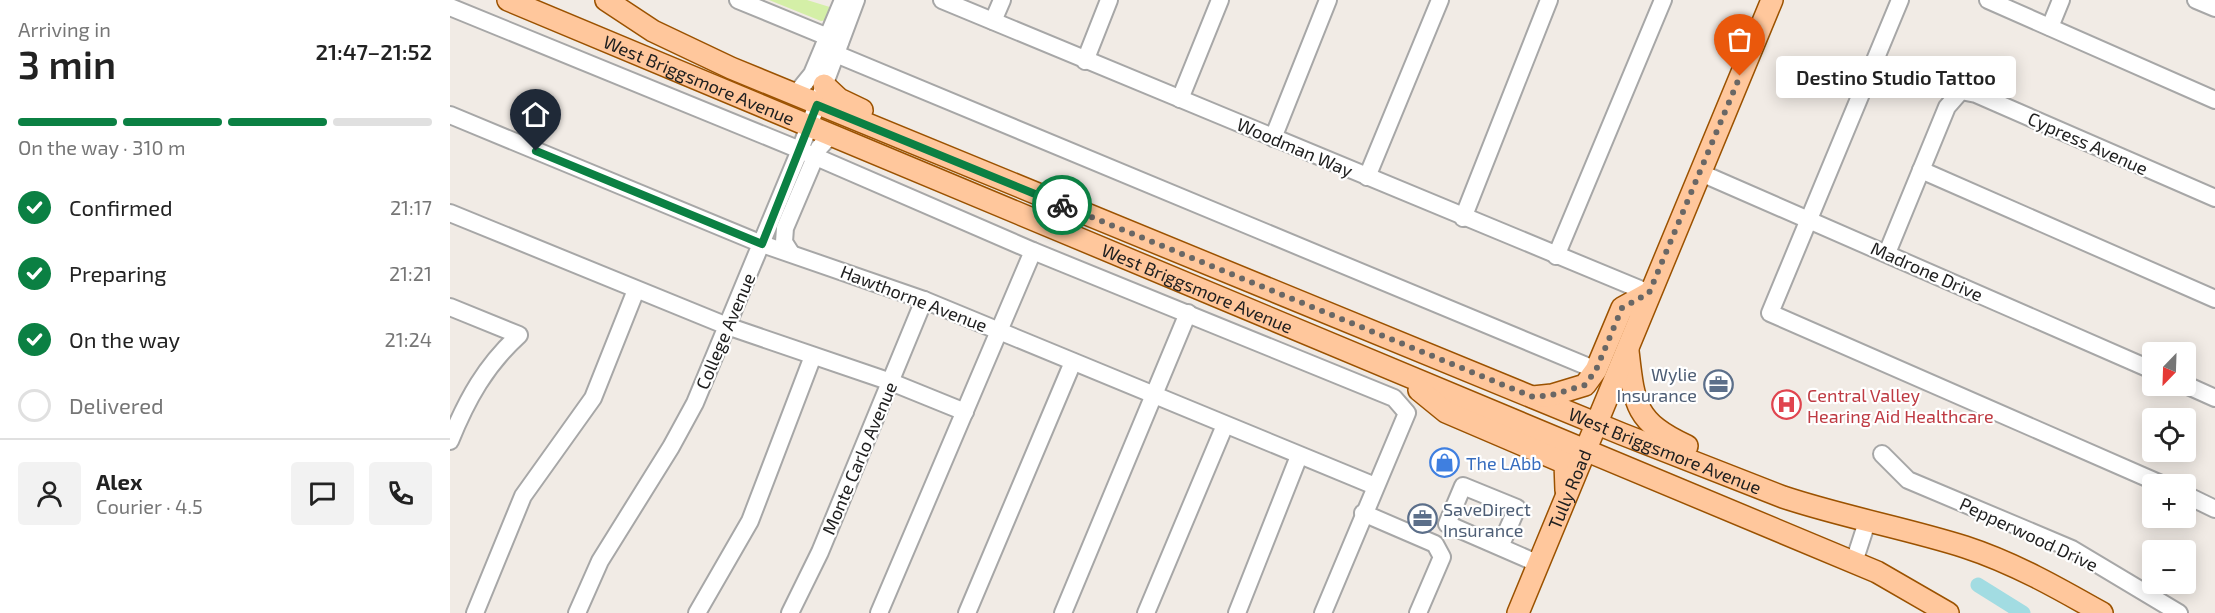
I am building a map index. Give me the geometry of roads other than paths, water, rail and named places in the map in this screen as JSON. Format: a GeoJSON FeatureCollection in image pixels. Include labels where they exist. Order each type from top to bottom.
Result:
{"type":"FeatureCollection","features":[{"type":"Feature","properties":{"kind":"main road","name":"West Briggsmore Avenue"},"geometry":{"type":"LineString","coordinates":[[508,0],[1400,375],[1854,562],[1877,572],[1948,613]]}},
{"type":"Feature","properties":{"kind":"main road","name":"West Briggsmore Avenue"},"geometry":{"type":"LineString","coordinates":[[606,0],[672,41],[817,105],[1783,497],[1868,522],[1938,539],[2028,573],[2102,613]]}},
{"type":"Feature","properties":{"kind":"main road","name":"Tully Road"},"geometry":{"type":"LineString","coordinates":[[1518,613],[1772,0]]}},
{"type":"Feature","properties":{"kind":"main road"},"geometry":{"type":"LineString","coordinates":[[825,85],[843,101],[978,159],[1018,187]]}},
{"type":"Feature","properties":{"kind":"main road"},"geometry":{"type":"LineString","coordinates":[[1533,397],[1552,395],[1585,385],[1596,370],[1622,308],[1649,293]]}},
{"type":"Feature","properties":{"kind":"main road"},"geometry":{"type":"LineString","coordinates":[[1627,348],[1632,389],[1638,408],[1666,437],[1799,492],[1880,515],[1938,539]]}},
{"type":"Feature","properties":{"kind":"main road"},"geometry":{"type":"LineString","coordinates":[[1400,375],[1446,412],[1565,463],[1567,477],[1564,502]]}},
{"type":"Feature","properties":{"kind":"street"},"geometry":{"type":"LineString","coordinates":[[738,0],[834,45],[1596,370]]}},
{"type":"Feature","properties":{"kind":"street"},"geometry":{"type":"LineString","coordinates":[[795,95],[834,45],[843,0]]}},
{"type":"Feature","properties":{"kind":"street","name":"College Avenue"},"geometry":{"type":"LineString","coordinates":[[577,613],[600,561],[686,421],[762,244],[808,154],[809,127],[825,85],[834,45],[856,0]]}},
{"type":"Feature","properties":{"kind":"street","name":"Woodman Way"},"geometry":{"type":"LineString","coordinates":[[942,0],[1463,218],[1649,293]]}},
{"type":"Feature","properties":{"kind":"street"},"geometry":{"type":"LineString","coordinates":[[993,21],[1002,0]]}},
{"type":"Feature","properties":{"kind":"street"},"geometry":{"type":"LineString","coordinates":[[1085,61],[1109,0]]}},
{"type":"Feature","properties":{"kind":"street"},"geometry":{"type":"LineString","coordinates":[[1180,99],[1220,0]]}},
{"type":"Feature","properties":{"kind":"street"},"geometry":{"type":"LineString","coordinates":[[1273,138],[1328,0]]}},
{"type":"Feature","properties":{"kind":"street"},"geometry":{"type":"LineString","coordinates":[[1367,177],[1440,0]]}},
{"type":"Feature","properties":{"kind":"street"},"geometry":{"type":"LineString","coordinates":[[1463,218],[1549,0]]}},
{"type":"Feature","properties":{"kind":"street"},"geometry":{"type":"LineString","coordinates":[[1556,256],[1663,0]]}},
{"type":"Feature","properties":{"kind":"street"},"geometry":{"type":"LineString","coordinates":[[1900,0],[1770,313],[2142,476]]}},
{"type":"Feature","properties":{"kind":"street"},"geometry":{"type":"LineString","coordinates":[[1988,0],[2215,100]]}},
{"type":"Feature","properties":{"kind":"street"},"geometry":{"type":"LineString","coordinates":[[2050,27],[2061,0]]}},
{"type":"Feature","properties":{"kind":"street"},"geometry":{"type":"LineString","coordinates":[[2196,0],[2215,8]]}},
{"type":"Feature","properties":{"kind":"street"},"geometry":{"type":"LineString","coordinates":[[450,7],[808,154],[1033,251],[1394,398],[1407,413],[1363,513],[1323,613]]}},
{"type":"Feature","properties":{"kind":"street","name":"Cypress Avenue"},"geometry":{"type":"LineString","coordinates":[[1921,170],[1947,107],[1961,91],[1976,94],[2215,198]]}},
{"type":"Feature","properties":{"kind":"street","name":"Hawthorne Avenue"},"geometry":{"type":"LineString","coordinates":[[450,116],[762,244],[924,300],[1375,486]]}},
{"type":"Feature","properties":{"kind":"street"},"geometry":{"type":"LineString","coordinates":[[791,253],[784,242],[785,228],[808,154],[830,136]]}},
{"type":"Feature","properties":{"kind":"street"},"geometry":{"type":"LineString","coordinates":[[1887,253],[1921,170],[2215,299]]}},
{"type":"Feature","properties":{"kind":"street","name":"Madrone Drive"},"geometry":{"type":"LineString","coordinates":[[1701,173],[2142,366]]}},
{"type":"Feature","properties":{"kind":"street"},"geometry":{"type":"LineString","coordinates":[[450,213],[727,326],[891,382],[965,412]]}},
{"type":"Feature","properties":{"kind":"street"},"geometry":{"type":"LineString","coordinates":[[762,244],[785,228]]}},
{"type":"Feature","properties":{"kind":"street"},"geometry":{"type":"LineString","coordinates":[[879,613],[1033,251]]}},
{"type":"Feature","properties":{"kind":"street"},"geometry":{"type":"LineString","coordinates":[[475,613],[523,496],[593,398],[636,290]]}},
{"type":"Feature","properties":{"kind":"street","name":"Monte Carlo Avenue"},"geometry":{"type":"LineString","coordinates":[[790,613],[820,552],[924,300]]}},
{"type":"Feature","properties":{"kind":"street"},"geometry":{"type":"LineString","coordinates":[[450,308],[519,335],[496,356],[476,385],[450,441]]}},
{"type":"Feature","properties":{"kind":"street"},"geometry":{"type":"LineString","coordinates":[[1063,613],[1188,313]]}},
{"type":"Feature","properties":{"kind":"street"},"geometry":{"type":"LineString","coordinates":[[697,613],[750,520],[813,356]]}},
{"type":"Feature","properties":{"kind":"street"},"geometry":{"type":"LineString","coordinates":[[967,613],[1073,362]]}},
{"type":"Feature","properties":{"kind":"street"},"geometry":{"type":"LineString","coordinates":[[2196,389],[2215,398]]}},
{"type":"Feature","properties":{"kind":"street"},"geometry":{"type":"LineString","coordinates":[[1146,613],[1225,425]]}},
{"type":"Feature","properties":{"kind":"street","name":"Pepperwood Drive"},"geometry":{"type":"LineString","coordinates":[[1882,453],[1908,480],[2072,549],[2179,613]]}},
{"type":"Feature","properties":{"kind":"street"},"geometry":{"type":"LineString","coordinates":[[1237,613],[1299,456]]}},
{"type":"Feature","properties":{"kind":"street"},"geometry":{"type":"LineString","coordinates":[[2196,499],[2215,508]]}},
{"type":"Feature","properties":{"kind":"street"},"geometry":{"type":"LineString","coordinates":[[1363,513],[1435,544],[1442,557],[1418,613]]}},
{"type":"Feature","properties":{"kind":"street"},"geometry":{"type":"LineString","coordinates":[[1854,562],[1868,522]]}},
{"type":"Feature","properties":{"kind":"street"},"geometry":{"type":"LineString","coordinates":[[1500,547],[1539,564]]}},
{"type":"Feature","properties":{"kind":"waterway"},"geometry":{"type":"LineString","coordinates":[[1978,585],[2023,613]]}},
{"type":"Feature","properties":{"kind":"place","name":"Destino Studio Tattoo"},"geometry":{"type":"Point","coordinates":[1740,76]}},
{"type":"Feature","properties":{"kind":"place","name":"Wylie Insurance"},"geometry":{"type":"Point","coordinates":[1718,384]}},
{"type":"Feature","properties":{"kind":"place","name":"Central Valley Hearing Aid Healthcare"},"geometry":{"type":"Point","coordinates":[1786,405]}},
{"type":"Feature","properties":{"kind":"place","name":"The LAbb"},"geometry":{"type":"Point","coordinates":[1445,463]}},
{"type":"Feature","properties":{"kind":"place","name":"SaveDirect Insurance"},"geometry":{"type":"Point","coordinates":[1422,519]}}]}
